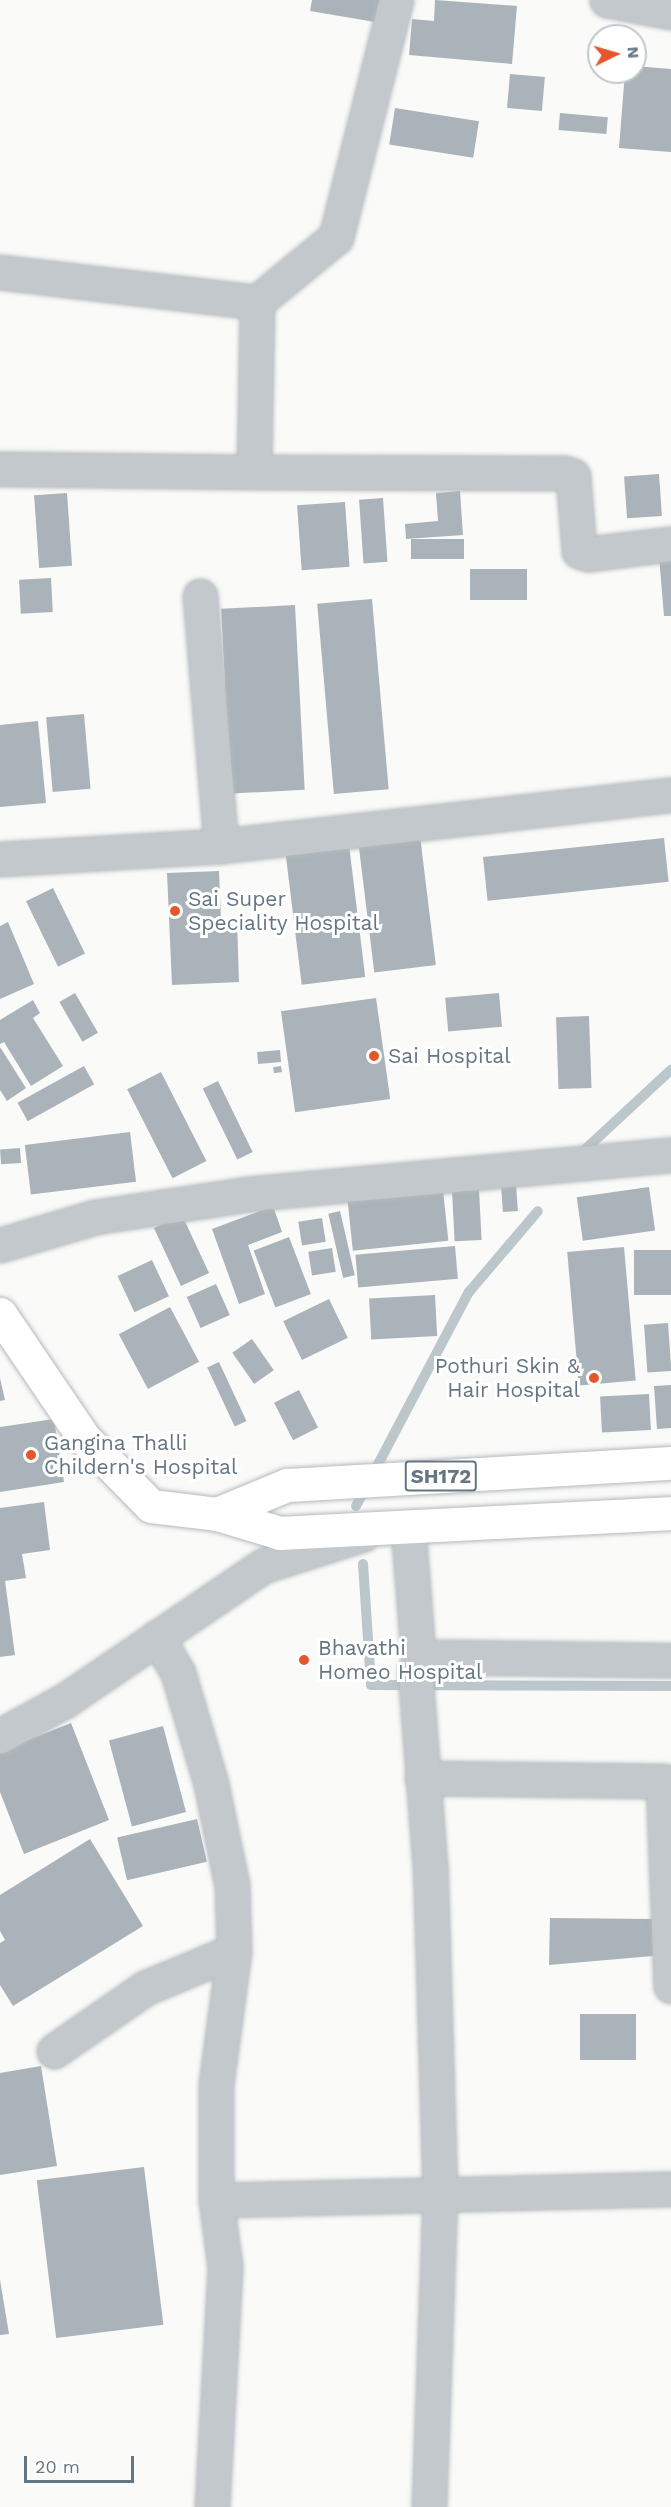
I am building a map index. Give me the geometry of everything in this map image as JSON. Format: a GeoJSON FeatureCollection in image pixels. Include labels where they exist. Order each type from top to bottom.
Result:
{"type":"FeatureCollection","features":[{"type":"Feature","properties":{"kind":"main road","name":"SH172"},"geometry":{"type":"LineString","coordinates":[[0,1314],[84,1438],[151,1506],[217,1514],[280,1533],[375,1530],[671,1513]]}},
{"type":"Feature","properties":{"kind":"main road","name":"SH172"},"geometry":{"type":"LineString","coordinates":[[217,1514],[287,1485],[671,1463]]}},
{"type":"Feature","properties":{"kind":"street"},"geometry":{"type":"LineString","coordinates":[[0,272],[257,302],[336,237],[396,0]]}},
{"type":"Feature","properties":{"kind":"street"},"geometry":{"type":"LineString","coordinates":[[607,0],[671,12]]}},
{"type":"Feature","properties":{"kind":"street"},"geometry":{"type":"LineString","coordinates":[[254,471],[257,302]]}},
{"type":"Feature","properties":{"kind":"street"},"geometry":{"type":"LineString","coordinates":[[0,470],[564,473],[573,476],[579,551],[588,554],[671,544]]}},
{"type":"Feature","properties":{"kind":"street"},"geometry":{"type":"LineString","coordinates":[[200,596],[221,846]]}},
{"type":"Feature","properties":{"kind":"street"},"geometry":{"type":"LineString","coordinates":[[0,859],[221,846],[671,795]]}},
{"type":"Feature","properties":{"kind":"street"},"geometry":{"type":"LineString","coordinates":[[0,1245],[95,1217],[248,1194],[671,1155]]}},
{"type":"Feature","properties":{"kind":"street"},"geometry":{"type":"LineString","coordinates":[[408,1528],[419,1665]]}},
{"type":"Feature","properties":{"kind":"street"},"geometry":{"type":"LineString","coordinates":[[0,1736],[64,1701],[262,1566],[375,1530]]}},
{"type":"Feature","properties":{"kind":"street"},"geometry":{"type":"LineString","coordinates":[[157,1636],[178,1673],[211,1784],[232,1885],[234,1951],[216,2084],[216,2200],[225,2267],[212,2507]]}},
{"type":"Feature","properties":{"kind":"street"},"geometry":{"type":"LineString","coordinates":[[429,2507],[440,2195],[430,1866],[415,1671],[424,1659],[442,1657],[671,1660]]}},
{"type":"Feature","properties":{"kind":"street"},"geometry":{"type":"LineString","coordinates":[[422,1778],[667,1781],[671,1970]]}},
{"type":"Feature","properties":{"kind":"street"},"geometry":{"type":"LineString","coordinates":[[54,2051],[145,1988],[234,1951]]}},
{"type":"Feature","properties":{"kind":"street"},"geometry":{"type":"LineString","coordinates":[[216,2200],[671,2189]]}},
{"type":"Feature","properties":{"kind":"building"},"geometry":{"type":"Polygon","coordinates":[[[312,0],[385,0],[381,23],[310,11],[312,0]]]}},
{"type":"Feature","properties":{"kind":"building"},"geometry":{"type":"Polygon","coordinates":[[[435,0],[517,6],[512,64],[409,55],[412,19],[434,21],[435,0]]]}},
{"type":"Feature","properties":{"kind":"building"},"geometry":{"type":"Polygon","coordinates":[[[647,67],[671,69],[671,152],[619,148],[624,84],[647,84],[647,67]]]}},
{"type":"Feature","properties":{"kind":"building"},"geometry":{"type":"Polygon","coordinates":[[[510,74],[545,77],[542,111],[507,108],[510,74]]]}},
{"type":"Feature","properties":{"kind":"building"},"geometry":{"type":"Polygon","coordinates":[[[395,108],[479,121],[473,158],[389,145],[395,108]]]}},
{"type":"Feature","properties":{"kind":"building"},"geometry":{"type":"Polygon","coordinates":[[[560,113],[608,117],[606,134],[559,130],[560,113]]]}},
{"type":"Feature","properties":{"kind":"building"},"geometry":{"type":"Polygon","coordinates":[[[659,474],[662,516],[627,518],[624,476],[659,474]]]}},
{"type":"Feature","properties":{"kind":"building"},"geometry":{"type":"Polygon","coordinates":[[[460,491],[463,535],[406,539],[405,524],[438,521],[436,493],[460,491]]]}},
{"type":"Feature","properties":{"kind":"building"},"geometry":{"type":"Polygon","coordinates":[[[67,493],[72,566],[39,568],[34,495],[67,493]]]}},
{"type":"Feature","properties":{"kind":"building"},"geometry":{"type":"Polygon","coordinates":[[[383,498],[387,562],[364,564],[359,500],[383,498]]]}},
{"type":"Feature","properties":{"kind":"building"},"geometry":{"type":"Polygon","coordinates":[[[345,502],[350,567],[302,570],[297,505],[345,502]]]}},
{"type":"Feature","properties":{"kind":"building"},"geometry":{"type":"Polygon","coordinates":[[[411,539],[464,539],[464,559],[411,559],[411,539]]]}},
{"type":"Feature","properties":{"kind":"building"},"geometry":{"type":"Polygon","coordinates":[[[671,555],[671,616],[664,616],[659,556],[671,555]]]}},
{"type":"Feature","properties":{"kind":"building"},"geometry":{"type":"Polygon","coordinates":[[[470,569],[527,569],[527,600],[470,600],[470,569]]]}},
{"type":"Feature","properties":{"kind":"building"},"geometry":{"type":"Polygon","coordinates":[[[51,578],[53,612],[21,614],[19,580],[51,578]]]}},
{"type":"Feature","properties":{"kind":"building"},"geometry":{"type":"Polygon","coordinates":[[[372,599],[389,789],[334,794],[317,604],[372,599]]]}},
{"type":"Feature","properties":{"kind":"building"},"geometry":{"type":"Polygon","coordinates":[[[295,605],[305,790],[231,794],[221,609],[295,605]]]}},
{"type":"Feature","properties":{"kind":"building"},"geometry":{"type":"Polygon","coordinates":[[[84,714],[91,789],[53,792],[46,717],[84,714]]]}},
{"type":"Feature","properties":{"kind":"building"},"geometry":{"type":"Polygon","coordinates":[[[38,721],[46,803],[0,807],[0,725],[38,721]]]}},
{"type":"Feature","properties":{"kind":"building"},"geometry":{"type":"Polygon","coordinates":[[[420,836],[436,965],[374,973],[358,844],[420,836]]]}},
{"type":"Feature","properties":{"kind":"building"},"geometry":{"type":"Polygon","coordinates":[[[664,838],[669,882],[488,901],[483,857],[664,838]]]}},
{"type":"Feature","properties":{"kind":"building"},"geometry":{"type":"Polygon","coordinates":[[[349,845],[365,977],[302,985],[285,853],[349,845]]]}},
{"type":"Feature","properties":{"kind":"building"},"geometry":{"type":"Polygon","coordinates":[[[219,871],[221,921],[237,920],[239,982],[172,985],[167,873],[219,871]]]}},
{"type":"Feature","properties":{"kind":"building"},"geometry":{"type":"Polygon","coordinates":[[[53,888],[85,954],[58,967],[26,901],[53,888]]]}},
{"type":"Feature","properties":{"kind":"building"},"geometry":{"type":"Polygon","coordinates":[[[8,922],[34,984],[0,999],[0,926],[8,922]]]}},
{"type":"Feature","properties":{"kind":"building"},"geometry":{"type":"Polygon","coordinates":[[[75,993],[98,1033],[82,1042],[59,1002],[75,993]]]}},
{"type":"Feature","properties":{"kind":"building"},"geometry":{"type":"Polygon","coordinates":[[[499,993],[502,1027],[448,1032],[445,998],[499,993]]]}},
{"type":"Feature","properties":{"kind":"building"},"geometry":{"type":"Polygon","coordinates":[[[376,998],[390,1099],[295,1112],[281,1011],[376,998]]]}},
{"type":"Feature","properties":{"kind":"building"},"geometry":{"type":"Polygon","coordinates":[[[33,1000],[40,1013],[33,1018],[63,1066],[31,1086],[4,1042],[0,1044],[0,1020],[33,1000]]]}},
{"type":"Feature","properties":{"kind":"building"},"geometry":{"type":"Polygon","coordinates":[[[589,1016],[592,1088],[559,1089],[556,1017],[589,1016]]]}},
{"type":"Feature","properties":{"kind":"building"},"geometry":{"type":"Polygon","coordinates":[[[0,1047],[26,1088],[7,1101],[0,1090],[0,1047]]]}},
{"type":"Feature","properties":{"kind":"building"},"geometry":{"type":"Polygon","coordinates":[[[280,1050],[281,1062],[258,1064],[257,1052],[280,1050]]]}},
{"type":"Feature","properties":{"kind":"building"},"geometry":{"type":"Polygon","coordinates":[[[84,1066],[94,1084],[28,1121],[18,1103],[84,1066]]]}},
{"type":"Feature","properties":{"kind":"building"},"geometry":{"type":"Polygon","coordinates":[[[281,1066],[282,1072],[274,1073],[273,1067],[281,1066]]]}},
{"type":"Feature","properties":{"kind":"building"},"geometry":{"type":"Polygon","coordinates":[[[161,1072],[206,1161],[173,1178],[127,1089],[161,1072]]]}},
{"type":"Feature","properties":{"kind":"building"},"geometry":{"type":"Polygon","coordinates":[[[218,1081],[253,1152],[237,1159],[203,1088],[218,1081]]]}},
{"type":"Feature","properties":{"kind":"building"},"geometry":{"type":"Polygon","coordinates":[[[130,1132],[136,1182],[31,1195],[25,1145],[130,1132]]]}},
{"type":"Feature","properties":{"kind":"building"},"geometry":{"type":"Polygon","coordinates":[[[20,1148],[21,1163],[1,1164],[0,1149],[20,1148]]]}},
{"type":"Feature","properties":{"kind":"building"},"geometry":{"type":"Polygon","coordinates":[[[516,1184],[518,1211],[503,1212],[501,1185],[516,1184]]]}},
{"type":"Feature","properties":{"kind":"building"},"geometry":{"type":"Polygon","coordinates":[[[649,1187],[655,1231],[583,1241],[577,1197],[649,1187]]]}},
{"type":"Feature","properties":{"kind":"building"},"geometry":{"type":"Polygon","coordinates":[[[443,1190],[448,1241],[353,1251],[348,1200],[443,1190]]]}},
{"type":"Feature","properties":{"kind":"building"},"geometry":{"type":"Polygon","coordinates":[[[479,1190],[482,1240],[455,1241],[452,1191],[479,1190]]]}},
{"type":"Feature","properties":{"kind":"building"},"geometry":{"type":"Polygon","coordinates":[[[273,1206],[282,1232],[248,1245],[265,1294],[239,1304],[212,1229],[273,1206]]]}},
{"type":"Feature","properties":{"kind":"building"},"geometry":{"type":"Polygon","coordinates":[[[340,1211],[355,1275],[343,1278],[328,1214],[340,1211]]]}},
{"type":"Feature","properties":{"kind":"building"},"geometry":{"type":"Polygon","coordinates":[[[182,1215],[209,1273],[181,1286],[154,1228],[182,1215]]]}},
{"type":"Feature","properties":{"kind":"building"},"geometry":{"type":"Polygon","coordinates":[[[322,1218],[326,1242],[302,1245],[298,1222],[322,1218]]]}},
{"type":"Feature","properties":{"kind":"building"},"geometry":{"type":"Polygon","coordinates":[[[289,1237],[311,1294],[275,1308],[254,1251],[289,1237]]]}},
{"type":"Feature","properties":{"kind":"building"},"geometry":{"type":"Polygon","coordinates":[[[455,1246],[458,1279],[358,1288],[355,1255],[455,1246]]]}},
{"type":"Feature","properties":{"kind":"building"},"geometry":{"type":"Polygon","coordinates":[[[624,1247],[636,1380],[579,1385],[567,1252],[624,1247]]]}},
{"type":"Feature","properties":{"kind":"building"},"geometry":{"type":"Polygon","coordinates":[[[332,1248],[336,1272],[312,1275],[308,1252],[332,1248]]]}},
{"type":"Feature","properties":{"kind":"building"},"geometry":{"type":"Polygon","coordinates":[[[634,1250],[671,1250],[671,1295],[634,1295],[634,1250]]]}},
{"type":"Feature","properties":{"kind":"building"},"geometry":{"type":"Polygon","coordinates":[[[152,1260],[169,1296],[134,1312],[118,1276],[152,1260]]]}},
{"type":"Feature","properties":{"kind":"building"},"geometry":{"type":"Polygon","coordinates":[[[216,1284],[230,1315],[201,1328],[187,1297],[216,1284]]]}},
{"type":"Feature","properties":{"kind":"building"},"geometry":{"type":"Polygon","coordinates":[[[435,1295],[437,1336],[371,1339],[369,1298],[435,1295]]]}},
{"type":"Feature","properties":{"kind":"building"},"geometry":{"type":"Polygon","coordinates":[[[329,1299],[348,1338],[302,1360],[283,1321],[329,1299]]]}},
{"type":"Feature","properties":{"kind":"building"},"geometry":{"type":"Polygon","coordinates":[[[170,1307],[199,1362],[148,1389],[119,1334],[170,1307]]]}},
{"type":"Feature","properties":{"kind":"building"},"geometry":{"type":"Polygon","coordinates":[[[668,1323],[671,1371],[647,1373],[644,1325],[668,1323]]]}},
{"type":"Feature","properties":{"kind":"building"},"geometry":{"type":"Polygon","coordinates":[[[252,1339],[274,1370],[254,1384],[232,1353],[252,1339]]]}},
{"type":"Feature","properties":{"kind":"building"},"geometry":{"type":"Polygon","coordinates":[[[219,1362],[246,1421],[235,1426],[207,1367],[219,1362]]]}},
{"type":"Feature","properties":{"kind":"building"},"geometry":{"type":"Polygon","coordinates":[[[0,1378],[5,1400],[0,1401],[0,1378]]]}},
{"type":"Feature","properties":{"kind":"building"},"geometry":{"type":"Polygon","coordinates":[[[671,1385],[671,1428],[657,1429],[654,1386],[671,1385]]]}},
{"type":"Feature","properties":{"kind":"building"},"geometry":{"type":"Polygon","coordinates":[[[299,1390],[318,1427],[293,1440],[274,1403],[299,1390]]]}},
{"type":"Feature","properties":{"kind":"building"},"geometry":{"type":"Polygon","coordinates":[[[649,1394],[651,1430],[602,1433],[600,1397],[649,1394]]]}},
{"type":"Feature","properties":{"kind":"building"},"geometry":{"type":"Polygon","coordinates":[[[54,1419],[64,1482],[0,1492],[0,1427],[54,1419]]]}},
{"type":"Feature","properties":{"kind":"building"},"geometry":{"type":"Polygon","coordinates":[[[44,1502],[50,1550],[22,1554],[26,1578],[5,1581],[15,1655],[0,1657],[0,1508],[44,1502]]]}},
{"type":"Feature","properties":{"kind":"building"},"geometry":{"type":"Polygon","coordinates":[[[71,1723],[109,1820],[24,1854],[0,1792],[0,1751],[71,1723]]]}},
{"type":"Feature","properties":{"kind":"building"},"geometry":{"type":"Polygon","coordinates":[[[163,1726],[186,1812],[132,1826],[109,1740],[163,1726]]]}},
{"type":"Feature","properties":{"kind":"building"},"geometry":{"type":"Polygon","coordinates":[[[197,1819],[207,1862],[127,1880],[117,1837],[197,1819]]]}},
{"type":"Feature","properties":{"kind":"building"},"geometry":{"type":"Polygon","coordinates":[[[90,1839],[143,1926],[13,2006],[0,1985],[0,1943],[5,1940],[0,1931],[0,1895],[90,1839]]]}},
{"type":"Feature","properties":{"kind":"building"},"geometry":{"type":"Polygon","coordinates":[[[550,1918],[652,1919],[653,1956],[549,1965],[550,1918]]]}},
{"type":"Feature","properties":{"kind":"building"},"geometry":{"type":"Polygon","coordinates":[[[580,2014],[636,2014],[636,2060],[580,2060],[580,2014]]]}},
{"type":"Feature","properties":{"kind":"building"},"geometry":{"type":"Polygon","coordinates":[[[41,2066],[57,2166],[0,2175],[0,2073],[41,2066]]]}},
{"type":"Feature","properties":{"kind":"building"},"geometry":{"type":"Polygon","coordinates":[[[144,2167],[163,2325],[56,2338],[37,2180],[144,2167]]]}},
{"type":"Feature","properties":{"kind":"building"},"geometry":{"type":"Polygon","coordinates":[[[0,2280],[9,2334],[0,2335],[0,2280]]]}},
{"type":"Feature","properties":{"kind":"waterway"},"geometry":{"type":"LineString","coordinates":[[578,1156],[671,1070]]}},
{"type":"Feature","properties":{"kind":"waterway"},"geometry":{"type":"LineString","coordinates":[[356,1506],[469,1292],[538,1211]]}},
{"type":"Feature","properties":{"kind":"waterway"},"geometry":{"type":"LineString","coordinates":[[363,1564],[371,1685],[671,1686]]}},
{"type":"Feature","properties":{"kind":"place","name":"Sai Super Speciality Hospital"},"geometry":{"type":"Point","coordinates":[175,911]}},
{"type":"Feature","properties":{"kind":"place","name":"Sai Hospital"},"geometry":{"type":"Point","coordinates":[374,1056]}},
{"type":"Feature","properties":{"kind":"place","name":"Pothuri Skin & Hair Hospital"},"geometry":{"type":"Point","coordinates":[594,1378]}},
{"type":"Feature","properties":{"kind":"place","name":"Gangina Thalli Childern's Hospital"},"geometry":{"type":"Point","coordinates":[31,1455]}},
{"type":"Feature","properties":{"kind":"place","name":"Bhavathi Homeo Hospital"},"geometry":{"type":"Point","coordinates":[304,1660]}}]}
